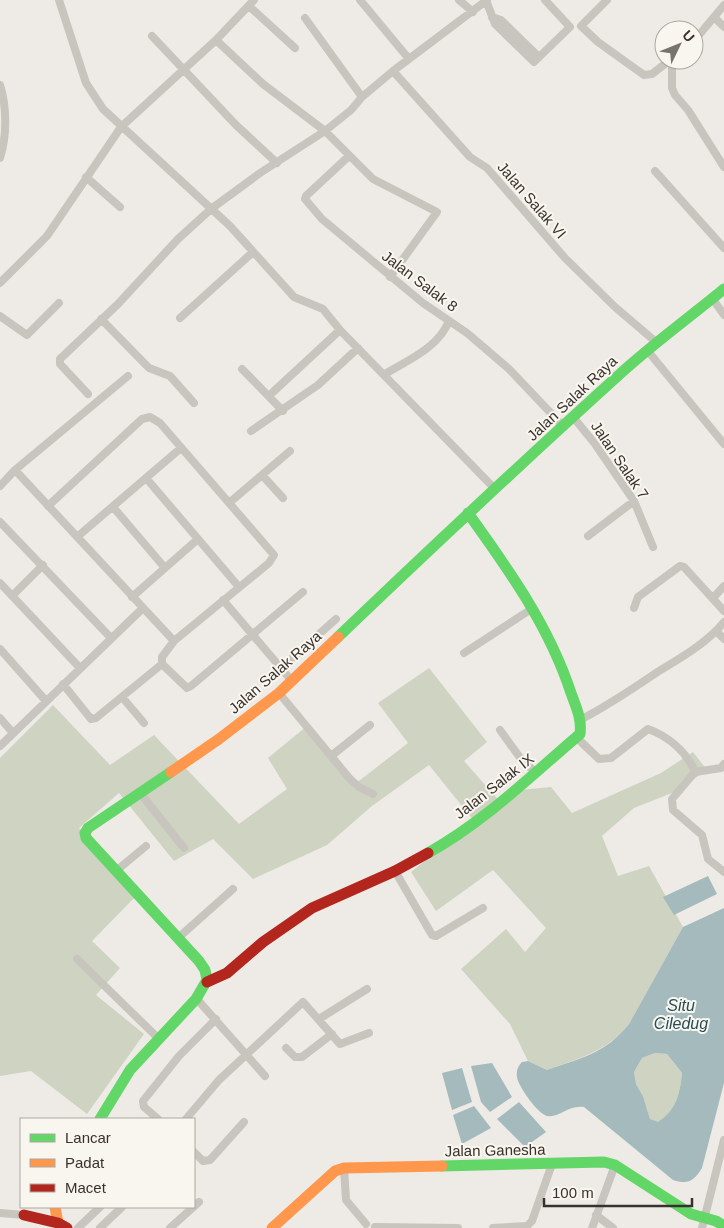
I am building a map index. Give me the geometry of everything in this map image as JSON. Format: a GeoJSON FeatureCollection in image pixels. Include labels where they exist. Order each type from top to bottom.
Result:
{"type":"FeatureCollection","features":[{"type":"Feature","properties":{"kind":"street"},"geometry":{"type":"LineString","coordinates":[[59,0],[86,83],[103,109],[211,209],[294,297],[323,309],[340,330],[494,488]]}},
{"type":"Feature","properties":{"kind":"street"},"geometry":{"type":"LineString","coordinates":[[360,0],[409,59]]}},
{"type":"Feature","properties":{"kind":"street"},"geometry":{"type":"LineString","coordinates":[[459,0],[474,12]]}},
{"type":"Feature","properties":{"kind":"street"},"geometry":{"type":"LineString","coordinates":[[88,394],[60,364],[60,359],[118,304],[178,239],[211,209],[325,131],[352,110],[362,97],[393,71],[474,12],[486,0],[492,17],[501,20],[539,57],[570,27],[545,0]]}},
{"type":"Feature","properties":{"kind":"street"},"geometry":{"type":"LineString","coordinates":[[607,0],[581,26],[598,42],[644,76],[657,70]]}},
{"type":"Feature","properties":{"kind":"street"},"geometry":{"type":"LineString","coordinates":[[0,283],[47,236],[121,127],[216,40],[251,3],[295,48]]}},
{"type":"Feature","properties":{"kind":"street"},"geometry":{"type":"LineString","coordinates":[[704,30],[724,6]]}},
{"type":"Feature","properties":{"kind":"street"},"geometry":{"type":"LineString","coordinates":[[305,18],[362,97]]}},
{"type":"Feature","properties":{"kind":"street"},"geometry":{"type":"LineString","coordinates":[[715,18],[724,27]]}},
{"type":"Feature","properties":{"kind":"street"},"geometry":{"type":"LineString","coordinates":[[152,36],[236,125],[277,163]]}},
{"type":"Feature","properties":{"kind":"street"},"geometry":{"type":"LineString","coordinates":[[216,40],[262,84],[325,131],[373,179],[437,212],[390,277]]}},
{"type":"Feature","properties":{"kind":"street"},"geometry":{"type":"LineString","coordinates":[[671,70],[672,88],[675,95],[688,110],[724,168]]}},
{"type":"Feature","properties":{"kind":"street","name":"Jalan Salak VI"},"geometry":{"type":"LineString","coordinates":[[393,71],[470,157],[487,168],[565,258],[615,307],[656,342]]}},
{"type":"Feature","properties":{"kind":"street"},"geometry":{"type":"LineString","coordinates":[[0,85],[2,99],[2,146],[0,158]]}},
{"type":"Feature","properties":{"kind":"street","name":"Jalan Salak 8"},"geometry":{"type":"LineString","coordinates":[[349,156],[305,198],[322,220],[390,277],[468,333],[509,369],[564,427]]}},
{"type":"Feature","properties":{"kind":"street"},"geometry":{"type":"LineString","coordinates":[[655,171],[724,248]]}},
{"type":"Feature","properties":{"kind":"street"},"geometry":{"type":"LineString","coordinates":[[86,177],[120,207]]}},
{"type":"Feature","properties":{"kind":"street"},"geometry":{"type":"LineString","coordinates":[[180,318],[253,252]]}},
{"type":"Feature","properties":{"kind":"street","name":"Jalan Salak Raya"},"geometry":{"type":"LineString","coordinates":[[206,982],[205,969],[86,838],[85,833],[88,828],[219,739],[279,693],[494,488],[574,418],[656,342],[724,289]]}},
{"type":"Feature","properties":{"kind":"street"},"geometry":{"type":"LineString","coordinates":[[712,298],[724,315]]}},
{"type":"Feature","properties":{"kind":"street"},"geometry":{"type":"LineString","coordinates":[[0,316],[26,336],[59,303]]}},
{"type":"Feature","properties":{"kind":"street"},"geometry":{"type":"LineString","coordinates":[[101,319],[149,368],[170,376],[194,403]]}},
{"type":"Feature","properties":{"kind":"street"},"geometry":{"type":"LineString","coordinates":[[384,374],[439,338],[449,321]]}},
{"type":"Feature","properties":{"kind":"street"},"geometry":{"type":"LineString","coordinates":[[273,392],[340,330]]}},
{"type":"Feature","properties":{"kind":"street"},"geometry":{"type":"LineString","coordinates":[[251,432],[318,385],[358,348]]}},
{"type":"Feature","properties":{"kind":"street"},"geometry":{"type":"LineString","coordinates":[[647,350],[724,444]]}},
{"type":"Feature","properties":{"kind":"street"},"geometry":{"type":"LineString","coordinates":[[242,369],[283,411]]}},
{"type":"Feature","properties":{"kind":"street"},"geometry":{"type":"LineString","coordinates":[[0,486],[15,470],[128,376]]}},
{"type":"Feature","properties":{"kind":"street"},"geometry":{"type":"LineString","coordinates":[[48,506],[145,418],[150,417],[160,423],[274,555],[269,563],[174,641],[162,657],[162,664],[187,688],[303,592]]}},
{"type":"Feature","properties":{"kind":"street","name":"Jalan Salak 7"},"geometry":{"type":"LineString","coordinates":[[574,418],[595,444],[634,501],[653,547]]}},
{"type":"Feature","properties":{"kind":"street"},"geometry":{"type":"LineString","coordinates":[[77,537],[181,448]]}},
{"type":"Feature","properties":{"kind":"street"},"geometry":{"type":"LineString","coordinates":[[229,503],[290,451]]}},
{"type":"Feature","properties":{"kind":"street"},"geometry":{"type":"LineString","coordinates":[[15,470],[174,641]]}},
{"type":"Feature","properties":{"kind":"street"},"geometry":{"type":"LineString","coordinates":[[262,475],[283,498]]}},
{"type":"Feature","properties":{"kind":"street"},"geometry":{"type":"LineString","coordinates":[[146,478],[239,587]]}},
{"type":"Feature","properties":{"kind":"street"},"geometry":{"type":"LineString","coordinates":[[588,536],[634,501]]}},
{"type":"Feature","properties":{"kind":"street"},"geometry":{"type":"LineString","coordinates":[[113,507],[165,568]]}},
{"type":"Feature","properties":{"kind":"street"},"geometry":{"type":"LineString","coordinates":[[468,513],[533,608],[562,661],[580,720],[581,729],[577,738],[599,759],[611,758],[648,729],[664,734],[691,762],[695,772]]}},
{"type":"Feature","properties":{"kind":"street"},"geometry":{"type":"LineString","coordinates":[[0,522],[111,638]]}},
{"type":"Feature","properties":{"kind":"street"},"geometry":{"type":"LineString","coordinates":[[132,597],[198,539]]}},
{"type":"Feature","properties":{"kind":"street"},"geometry":{"type":"LineString","coordinates":[[12,596],[43,565]]}},
{"type":"Feature","properties":{"kind":"street"},"geometry":{"type":"LineString","coordinates":[[634,608],[638,597],[680,566],[684,567],[724,611]]}},
{"type":"Feature","properties":{"kind":"street"},"geometry":{"type":"LineString","coordinates":[[0,583],[80,668]]}},
{"type":"Feature","properties":{"kind":"street"},"geometry":{"type":"LineString","coordinates":[[713,598],[724,586]]}},
{"type":"Feature","properties":{"kind":"street"},"geometry":{"type":"LineString","coordinates":[[224,600],[292,681]]}},
{"type":"Feature","properties":{"kind":"street"},"geometry":{"type":"LineString","coordinates":[[0,746],[143,608]]}},
{"type":"Feature","properties":{"kind":"street"},"geometry":{"type":"LineString","coordinates":[[464,652],[533,608]]}},
{"type":"Feature","properties":{"kind":"street"},"geometry":{"type":"LineString","coordinates":[[281,668],[336,619]]}},
{"type":"Feature","properties":{"kind":"street"},"geometry":{"type":"LineString","coordinates":[[580,720],[614,703],[684,656],[716,631],[724,622]]}},
{"type":"Feature","properties":{"kind":"street"},"geometry":{"type":"LineString","coordinates":[[716,631],[724,639]]}},
{"type":"Feature","properties":{"kind":"street"},"geometry":{"type":"LineString","coordinates":[[0,649],[46,701]]}},
{"type":"Feature","properties":{"kind":"street"},"geometry":{"type":"LineString","coordinates":[[63,684],[91,719],[96,718],[162,664]]}},
{"type":"Feature","properties":{"kind":"street"},"geometry":{"type":"LineString","coordinates":[[279,693],[359,787],[373,794]]}},
{"type":"Feature","properties":{"kind":"street"},"geometry":{"type":"LineString","coordinates":[[122,697],[144,723]]}},
{"type":"Feature","properties":{"kind":"street"},"geometry":{"type":"LineString","coordinates":[[0,718],[13,733]]}},
{"type":"Feature","properties":{"kind":"street"},"geometry":{"type":"LineString","coordinates":[[331,756],[370,724]]}},
{"type":"Feature","properties":{"kind":"street"},"geometry":{"type":"LineString","coordinates":[[500,730],[521,759],[536,773]]}},
{"type":"Feature","properties":{"kind":"street","name":"Jalan Salak IX"},"geometry":{"type":"LineString","coordinates":[[206,982],[227,973],[263,942],[312,908],[395,871],[446,842],[536,773],[577,738]]}},
{"type":"Feature","properties":{"kind":"street"},"geometry":{"type":"LineString","coordinates":[[724,764],[721,768],[695,772],[672,799],[673,810],[702,835],[708,859],[724,872]]}},
{"type":"Feature","properties":{"kind":"street"},"geometry":{"type":"LineString","coordinates":[[140,793],[184,848]]}},
{"type":"Feature","properties":{"kind":"street"},"geometry":{"type":"LineString","coordinates":[[116,871],[146,846]]}},
{"type":"Feature","properties":{"kind":"street"},"geometry":{"type":"LineString","coordinates":[[395,871],[432,935],[436,936],[483,908]]}},
{"type":"Feature","properties":{"kind":"street"},"geometry":{"type":"LineString","coordinates":[[178,938],[234,889]]}},
{"type":"Feature","properties":{"kind":"street"},"geometry":{"type":"LineString","coordinates":[[78,959],[158,1038]]}},
{"type":"Feature","properties":{"kind":"street"},"geometry":{"type":"LineString","coordinates":[[101,1118],[128,1074],[158,1038],[196,998],[206,982]]}},
{"type":"Feature","properties":{"kind":"street"},"geometry":{"type":"LineString","coordinates":[[319,1019],[367,989]]}},
{"type":"Feature","properties":{"kind":"street"},"geometry":{"type":"LineString","coordinates":[[196,998],[265,1076]]}},
{"type":"Feature","properties":{"kind":"street"},"geometry":{"type":"LineString","coordinates":[[187,1118],[209,1090],[246,1053],[303,1002],[340,1044],[369,1033]]}},
{"type":"Feature","properties":{"kind":"street"},"geometry":{"type":"LineString","coordinates":[[157,1118],[144,1107],[143,1101],[179,1056],[216,1020]]}},
{"type":"Feature","properties":{"kind":"street"},"geometry":{"type":"LineString","coordinates":[[286,1048],[296,1058],[302,1057],[332,1034]]}},
{"type":"Feature","properties":{"kind":"street"},"geometry":{"type":"LineString","coordinates":[[195,1153],[203,1161],[210,1160],[244,1122]]}},
{"type":"Feature","properties":{"kind":"street"},"geometry":{"type":"LineString","coordinates":[[704,1224],[724,1144]]}},
{"type":"Feature","properties":{"kind":"street","name":"Jalan Ganesha"},"geometry":{"type":"LineString","coordinates":[[344,1168],[604,1162],[615,1165],[704,1224],[716,1221],[724,1226]]}},
{"type":"Feature","properties":{"kind":"street"},"geometry":{"type":"LineString","coordinates":[[493,1228],[526,1226],[532,1221],[552,1164]]}},
{"type":"Feature","properties":{"kind":"street"},"geometry":{"type":"LineString","coordinates":[[592,1228],[615,1165]]}},
{"type":"Feature","properties":{"kind":"street"},"geometry":{"type":"LineString","coordinates":[[272,1228],[335,1171],[344,1168],[346,1200],[363,1226],[376,1228],[458,1228]]}},
{"type":"Feature","properties":{"kind":"street"},"geometry":{"type":"LineString","coordinates":[[195,1206],[200,1202]]}},
{"type":"Feature","properties":{"kind":"street"},"geometry":{"type":"LineString","coordinates":[[24,1215],[33,1208]]}},
{"type":"Feature","properties":{"kind":"street"},"geometry":{"type":"LineString","coordinates":[[56,1208],[63,1225]]}},
{"type":"Feature","properties":{"kind":"street"},"geometry":{"type":"LineString","coordinates":[[78,1228],[99,1208]]}},
{"type":"Feature","properties":{"kind":"street"},"geometry":{"type":"LineString","coordinates":[[100,1228],[121,1208]]}},
{"type":"Feature","properties":{"kind":"street"},"geometry":{"type":"LineString","coordinates":[[170,1228],[193,1208]]}},
{"type":"Feature","properties":{"kind":"street"},"geometry":{"type":"LineString","coordinates":[[0,1213],[24,1215],[63,1225]]}},
{"type":"Feature","properties":{"kind":"street"},"geometry":{"type":"LineString","coordinates":[[596,1215],[613,1228]]}},
{"type":"Feature","properties":{"kind":"green space"},"geometry":{"type":"Polygon","coordinates":[[[429,668],[487,742],[464,761],[503,805],[520,790],[551,787],[572,813],[661,773],[693,752],[707,770],[677,791],[634,808],[602,836],[618,876],[649,866],[683,927],[629,1024],[620,1034],[611,1042],[592,1053],[547,1070],[528,1061],[510,1024],[461,969],[506,929],[525,952],[546,928],[493,870],[436,911],[411,872],[474,821],[429,765],[372,806],[327,845],[253,879],[213,839],[174,861],[119,793],[79,828],[137,895],[92,941],[120,968],[96,995],[144,1034],[87,1114],[31,1071],[0,1076],[0,758],[53,705],[110,765],[154,735],[239,824],[287,789],[268,758],[307,726],[355,784],[408,743],[378,703],[429,668]]]}},
{"type":"Feature","properties":{"kind":"green space"},"geometry":{"type":"Polygon","coordinates":[[[655,1053],[667,1054],[682,1073],[676,1101],[669,1113],[658,1123],[650,1119],[643,1096],[636,1084],[634,1072],[642,1058],[655,1053]]]}},
{"type":"Feature","properties":{"kind":"water"},"geometry":{"type":"Polygon","coordinates":[[[708,876],[717,894],[674,915],[663,897],[708,876]]]}},
{"type":"Feature","properties":{"kind":"water","name":"Situ Ciledug"},"geometry":{"type":"Polygon","coordinates":[[[724,908],[724,1083],[702,1168],[693,1179],[687,1182],[673,1180],[584,1107],[573,1108],[552,1116],[543,1114],[525,1093],[518,1081],[517,1075],[519,1065],[522,1062],[528,1061],[547,1070],[592,1054],[620,1034],[629,1024],[683,927],[724,908]],[[655,1053],[642,1058],[634,1072],[636,1084],[643,1096],[650,1119],[658,1122],[669,1113],[676,1101],[682,1073],[667,1054],[655,1053]]]}},
{"type":"Feature","properties":{"kind":"water"},"geometry":{"type":"Polygon","coordinates":[[[492,1063],[512,1097],[490,1112],[481,1102],[471,1066],[492,1063]]]}},
{"type":"Feature","properties":{"kind":"water"},"geometry":{"type":"Polygon","coordinates":[[[462,1068],[472,1102],[452,1110],[442,1073],[462,1068]]]}},
{"type":"Feature","properties":{"kind":"water"},"geometry":{"type":"Polygon","coordinates":[[[519,1102],[546,1132],[525,1147],[497,1119],[519,1102]]]}},
{"type":"Feature","properties":{"kind":"water"},"geometry":{"type":"Polygon","coordinates":[[[474,1106],[491,1128],[462,1144],[453,1115],[474,1106]]]}},
{"type":"Feature","properties":{"kind":"traffic: fast"},"geometry":{"type":"LineString","coordinates":[[338,637],[478,504],[621,373],[724,289]]}},
{"type":"Feature","properties":{"kind":"traffic: fast"},"geometry":{"type":"LineString","coordinates":[[428,853],[449,841],[488,813],[580,734],[577,708],[562,668],[540,622],[513,577],[468,513]]}},
{"type":"Feature","properties":{"kind":"traffic: fast"},"geometry":{"type":"LineString","coordinates":[[101,1118],[130,1070],[196,999],[207,980],[205,970],[199,961],[86,838],[85,833],[88,828],[171,772]]}},
{"type":"Feature","properties":{"kind":"traffic: fast"},"geometry":{"type":"LineString","coordinates":[[442,1166],[604,1162],[615,1165],[691,1214],[716,1221],[724,1226]]}},
{"type":"Feature","properties":{"kind":"traffic: slow"},"geometry":{"type":"LineString","coordinates":[[171,772],[219,739],[279,693],[338,637]]}},
{"type":"Feature","properties":{"kind":"traffic: slow"},"geometry":{"type":"LineString","coordinates":[[272,1228],[335,1171],[344,1168],[442,1166]]}},
{"type":"Feature","properties":{"kind":"traffic: slow"},"geometry":{"type":"LineString","coordinates":[[55,1208],[58,1223]]}},
{"type":"Feature","properties":{"kind":"traffic: jam"},"geometry":{"type":"LineString","coordinates":[[207,982],[227,973],[263,942],[312,908],[395,871],[428,853]]}},
{"type":"Feature","properties":{"kind":"traffic: jam"},"geometry":{"type":"LineString","coordinates":[[24,1215],[58,1223],[67,1228]]}}]}
